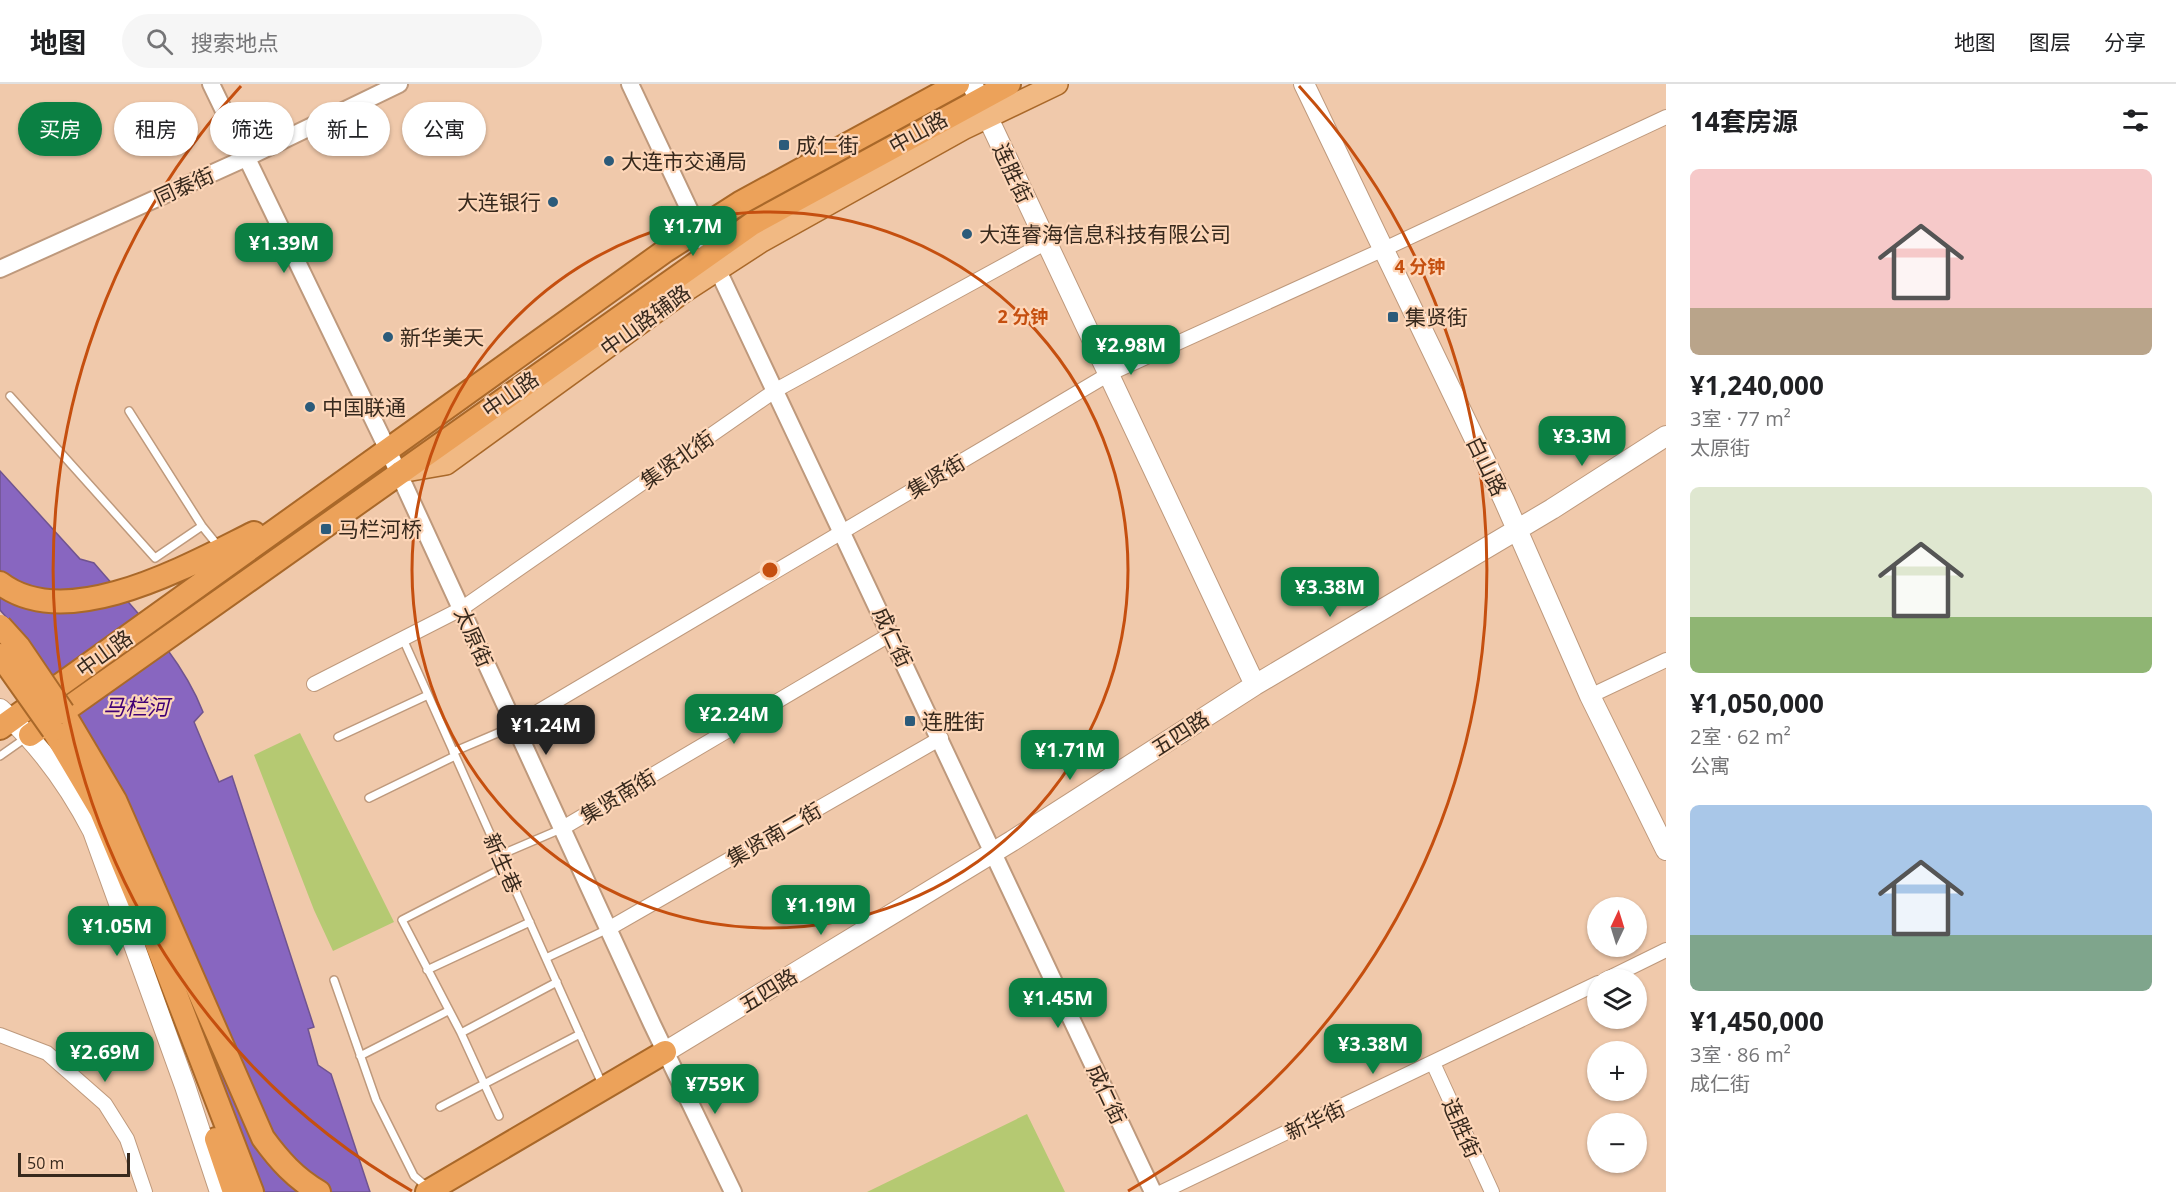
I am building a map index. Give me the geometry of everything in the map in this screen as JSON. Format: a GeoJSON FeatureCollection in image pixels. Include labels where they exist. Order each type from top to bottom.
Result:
{"type":"FeatureCollection","features":[{"type":"Feature","properties":{"kind":"highway","name":"中山路"},"geometry":{"type":"LineString","coordinates":[[4,719],[41,699],[699,229],[740,203],[958,84]]}},
{"type":"Feature","properties":{"kind":"highway","name":"中山路"},"geometry":{"type":"LineString","coordinates":[[30,735],[399,473],[714,261],[752,224],[1010,84]]}},
{"type":"Feature","properties":{"kind":"highway"},"geometry":{"type":"LineString","coordinates":[[0,583],[30,597],[59,601],[118,594],[146,584],[312,504]]}},
{"type":"Feature","properties":{"kind":"highway"},"geometry":{"type":"LineString","coordinates":[[0,626],[19,647],[63,712],[115,800],[263,1138],[280,1161],[302,1182],[319,1192]]}},
{"type":"Feature","properties":{"kind":"highway"},"geometry":{"type":"LineString","coordinates":[[0,656],[53,730],[101,811],[157,945],[252,1192]]}},
{"type":"Feature","properties":{"kind":"highway"},"geometry":{"type":"LineString","coordinates":[[157,945],[234,1192]]}},
{"type":"Feature","properties":{"kind":"highway"},"geometry":{"type":"LineString","coordinates":[[430,1191],[665,1052]]}},
{"type":"Feature","properties":{"kind":"main road"},"geometry":{"type":"LineString","coordinates":[[980,100],[1057,84]]}},
{"type":"Feature","properties":{"kind":"main road","name":"白山路"},"geometry":{"type":"LineString","coordinates":[[1304,84],[1516,529],[1590,696],[1666,850]]}},
{"type":"Feature","properties":{"kind":"main road","name":"连胜街"},"geometry":{"type":"LineString","coordinates":[[980,100],[1045,243],[1255,685]]}},
{"type":"Feature","properties":{"kind":"main road","name":"五四路"},"geometry":{"type":"LineString","coordinates":[[665,1052],[994,852],[1255,685],[1516,529],[1666,436]]}},
{"type":"Feature","properties":{"kind":"main road"},"geometry":{"type":"LineString","coordinates":[[0,696],[4,719],[30,735],[78,802],[93,831],[185,1086],[220,1192]]}},
{"type":"Feature","properties":{"kind":"street","name":"太原街"},"geometry":{"type":"LineString","coordinates":[[211,84],[399,473],[561,829],[733,1192]]}},
{"type":"Feature","properties":{"kind":"street","name":"同泰街"},"geometry":{"type":"LineString","coordinates":[[0,269],[246,158],[399,84]]}},
{"type":"Feature","properties":{"kind":"street","name":"成仁街"},"geometry":{"type":"LineString","coordinates":[[630,84],[941,738],[1153,1192]]}},
{"type":"Feature","properties":{"kind":"street","name":"集贤街"},"geometry":{"type":"LineString","coordinates":[[514,726],[1109,374],[1666,117]]}},
{"type":"Feature","properties":{"kind":"street","name":"集贤北街"},"geometry":{"type":"LineString","coordinates":[[314,684],[461,609],[776,390],[1045,243]]}},
{"type":"Feature","properties":{"kind":"street","name":"集贤南街"},"geometry":{"type":"LineString","coordinates":[[561,829],[891,634]]}},
{"type":"Feature","properties":{"kind":"street"},"geometry":{"type":"LineString","coordinates":[[1590,696],[1666,660]]}},
{"type":"Feature","properties":{"kind":"street","name":"集贤南二街"},"geometry":{"type":"LineString","coordinates":[[608,929],[941,738]]}},
{"type":"Feature","properties":{"kind":"street"},"geometry":{"type":"LineString","coordinates":[[1627,969],[1666,950]]}},
{"type":"Feature","properties":{"kind":"street","name":"新华街"},"geometry":{"type":"LineString","coordinates":[[1162,1192],[1587,988]]}},
{"type":"Feature","properties":{"kind":"street"},"geometry":{"type":"LineString","coordinates":[[0,1035],[47,1053],[105,1104],[128,1139],[145,1192]]}},
{"type":"Feature","properties":{"kind":"street","name":"连胜街"},"geometry":{"type":"LineString","coordinates":[[1433,1063],[1492,1192]]}},
{"type":"Feature","properties":{"kind":"lane"},"geometry":{"type":"LineString","coordinates":[[10,396],[155,558],[202,526]]}},
{"type":"Feature","properties":{"kind":"lane"},"geometry":{"type":"LineString","coordinates":[[129,411],[202,526],[220,549]]}},
{"type":"Feature","properties":{"kind":"lane","name":"新生巷"},"geometry":{"type":"LineString","coordinates":[[403,638],[604,1088]]}},
{"type":"Feature","properties":{"kind":"lane"},"geometry":{"type":"LineString","coordinates":[[338,737],[428,695]]}},
{"type":"Feature","properties":{"kind":"lane"},"geometry":{"type":"LineString","coordinates":[[369,798],[514,726]]}},
{"type":"Feature","properties":{"kind":"lane"},"geometry":{"type":"LineString","coordinates":[[0,756],[30,735]]}},
{"type":"Feature","properties":{"kind":"lane"},"geometry":{"type":"LineString","coordinates":[[500,855],[561,829]]}},
{"type":"Feature","properties":{"kind":"lane"},"geometry":{"type":"LineString","coordinates":[[499,1116],[461,1032],[402,921],[505,867]]}},
{"type":"Feature","properties":{"kind":"lane"},"geometry":{"type":"LineString","coordinates":[[427,970],[530,922]]}},
{"type":"Feature","properties":{"kind":"lane"},"geometry":{"type":"LineString","coordinates":[[546,958],[608,929]]}},
{"type":"Feature","properties":{"kind":"lane"},"geometry":{"type":"LineString","coordinates":[[334,980],[376,1100],[414,1176],[430,1191]]}},
{"type":"Feature","properties":{"kind":"lane"},"geometry":{"type":"LineString","coordinates":[[461,1032],[557,982]]}},
{"type":"Feature","properties":{"kind":"lane"},"geometry":{"type":"LineString","coordinates":[[360,1056],[448,1011]]}},
{"type":"Feature","properties":{"kind":"lane"},"geometry":{"type":"LineString","coordinates":[[440,1107],[580,1034]]}},
{"type":"Feature","properties":{"kind":"green space"},"geometry":{"type":"Polygon","coordinates":[[[300,733],[394,922],[333,951],[314,910],[254,755],[300,733]]]}},
{"type":"Feature","properties":{"kind":"green space"},"geometry":{"type":"Polygon","coordinates":[[[1027,1114],[1065,1192],[867,1192],[1027,1114]]]}},
{"type":"Feature","properties":{"kind":"water","name":"马栏河"},"geometry":{"type":"Polygon","coordinates":[[[0,471],[80,559],[94,563],[155,633],[194,691],[203,712],[194,722],[219,782],[232,776],[314,1027],[308,1029],[318,1065],[331,1074],[370,1192],[250,1192],[172,941],[15,627],[0,610],[0,471]]]}},
{"type":"Feature","properties":{"kind":"place","name":"成仁街"},"geometry":{"type":"Point","coordinates":[784,145]}},
{"type":"Feature","properties":{"kind":"place","name":"大连市交通局"},"geometry":{"type":"Point","coordinates":[609,161]}},
{"type":"Feature","properties":{"kind":"place","name":"大连银行"},"geometry":{"type":"Point","coordinates":[553,202]}},
{"type":"Feature","properties":{"kind":"place","name":"大连睿海信息科技有限公司"},"geometry":{"type":"Point","coordinates":[967,234]}},
{"type":"Feature","properties":{"kind":"place","name":"集贤街"},"geometry":{"type":"Point","coordinates":[1393,317]}},
{"type":"Feature","properties":{"kind":"place","name":"新华美天"},"geometry":{"type":"Point","coordinates":[388,337]}},
{"type":"Feature","properties":{"kind":"place","name":"中国联通"},"geometry":{"type":"Point","coordinates":[310,407]}},
{"type":"Feature","properties":{"kind":"place","name":"马栏河桥"},"geometry":{"type":"Point","coordinates":[326,529]}},
{"type":"Feature","properties":{"kind":"place","name":"连胜街"},"geometry":{"type":"Point","coordinates":[910,721]}}]}
